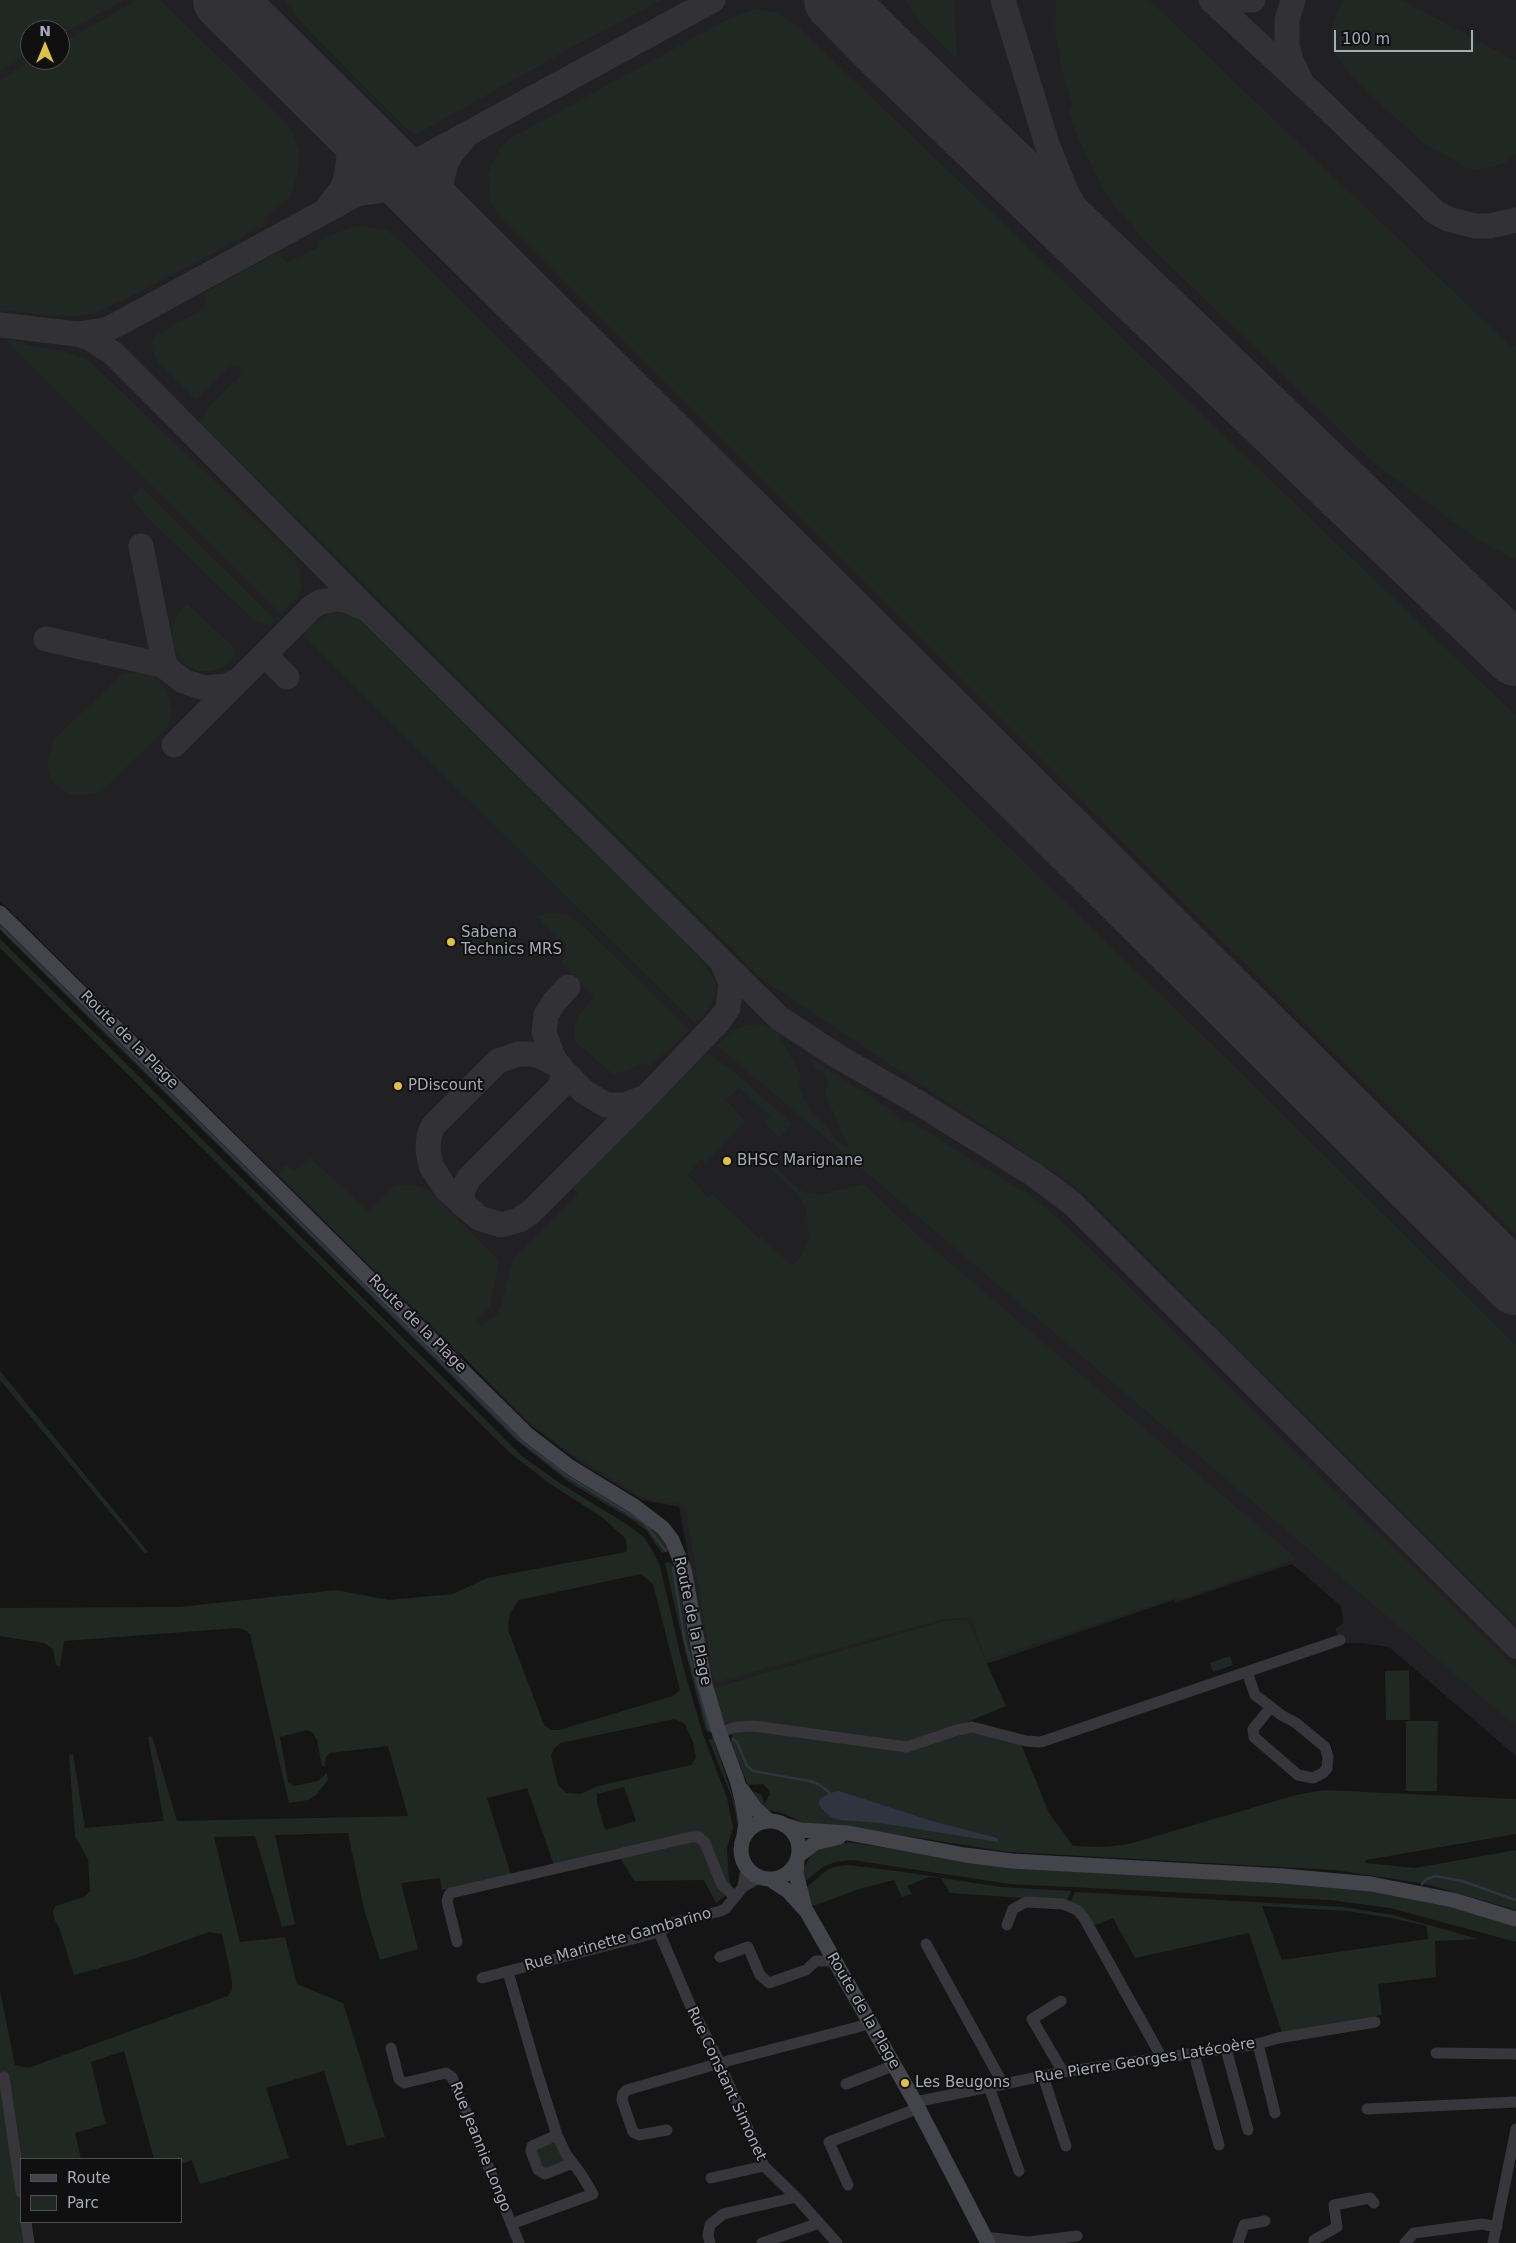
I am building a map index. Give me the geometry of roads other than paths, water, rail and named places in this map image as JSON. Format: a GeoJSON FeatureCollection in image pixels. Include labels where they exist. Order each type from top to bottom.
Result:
{"type":"FeatureCollection","features":[{"type":"Feature","properties":{"kind":"street","name":"Route de la Plage"},"geometry":{"type":"LineString","coordinates":[[0,913],[528,1435],[570,1467],[634,1506],[663,1528],[672,1540],[684,1569],[698,1656],[718,1732],[737,1780],[746,1823],[744,1835]]}},
{"type":"Feature","properties":{"kind":"street"},"geometry":{"type":"LineString","coordinates":[[718,1732],[754,1726],[907,1747],[957,1730],[972,1727],[1026,1741],[1041,1742],[1340,1640]]}},
{"type":"Feature","properties":{"kind":"street"},"geometry":{"type":"LineString","coordinates":[[1247,1672],[1255,1695],[1296,1723],[1325,1747],[1328,1757],[1327,1768],[1323,1773],[1313,1778],[1298,1775],[1254,1737],[1253,1729],[1271,1706]]}},
{"type":"Feature","properties":{"kind":"street","name":"Route de la Plage"},"geometry":{"type":"LineString","coordinates":[[737,1780],[755,1808],[769,1821]]}},
{"type":"Feature","properties":{"kind":"street"},"geometry":{"type":"LineString","coordinates":[[863,1836],[828,1839],[810,1846],[798,1858],[787,1874],[765,1879],[746,1868],[740,1852],[744,1835],[759,1823],[769,1821],[801,1830],[835,1831],[863,1836],[964,1855],[1012,1861],[1275,1875],[1355,1882],[1408,1890],[1454,1900],[1516,1919]]}},
{"type":"Feature","properties":{"kind":"street"},"geometry":{"type":"LineString","coordinates":[[784,1825],[795,1835],[799,1848],[798,1858]]}},
{"type":"Feature","properties":{"kind":"street"},"geometry":{"type":"LineString","coordinates":[[457,1942],[447,1901],[448,1895],[451,1893],[691,1836],[699,1837],[705,1843],[722,1885],[735,1897]]}},
{"type":"Feature","properties":{"kind":"street","name":"Route de la Plage"},"geometry":{"type":"LineString","coordinates":[[798,1858],[796,1874],[807,1912]]}},
{"type":"Feature","properties":{"kind":"street","name":"Rue Marinette Gambarino"},"geometry":{"type":"LineString","coordinates":[[482,1978],[659,1932],[675,1922],[723,1910],[743,1887],[746,1868]]}},
{"type":"Feature","properties":{"kind":"street","name":"Route de la Plage"},"geometry":{"type":"LineString","coordinates":[[765,1879],[788,1891],[807,1912],[869,2024],[917,2105],[987,2240]]}},
{"type":"Feature","properties":{"kind":"street","name":"Rue Marinette Gambarino"},"geometry":{"type":"LineString","coordinates":[[743,1887],[765,1879]]}},
{"type":"Feature","properties":{"kind":"street"},"geometry":{"type":"LineString","coordinates":[[1007,1925],[1013,1909],[1026,1902],[1063,1904],[1077,1910],[1084,1918],[1162,2058]]}},
{"type":"Feature","properties":{"kind":"street","name":"Rue Constant Simonet"},"geometry":{"type":"LineString","coordinates":[[659,1932],[690,2008],[720,2063],[764,2166],[796,2197],[836,2243]]}},
{"type":"Feature","properties":{"kind":"street"},"geometry":{"type":"LineString","coordinates":[[926,1944],[1003,2084]]}},
{"type":"Feature","properties":{"kind":"street"},"geometry":{"type":"LineString","coordinates":[[720,1956],[748,1947],[760,1975],[769,1983],[806,1970],[816,1961],[834,1959]]}},
{"type":"Feature","properties":{"kind":"street"},"geometry":{"type":"LineString","coordinates":[[508,1972],[536,2072],[557,2135],[566,2154],[574,2163],[593,2194],[511,2224]]}},
{"type":"Feature","properties":{"kind":"street"},"geometry":{"type":"LineString","coordinates":[[1061,2001],[1032,2020],[1063,2072]]}},
{"type":"Feature","properties":{"kind":"street","name":"Rue Pierre Georges Latécoère"},"geometry":{"type":"LineString","coordinates":[[848,2185],[829,2142],[917,2105],[990,2086],[1063,2072],[1258,2044],[1278,2038],[1375,2022]]}},
{"type":"Feature","properties":{"kind":"street"},"geometry":{"type":"LineString","coordinates":[[667,2130],[639,2134],[633,2132],[622,2100],[622,2094],[627,2090],[720,2063],[869,2024]]}},
{"type":"Feature","properties":{"kind":"street"},"geometry":{"type":"LineString","coordinates":[[1258,2044],[1275,2113]]}},
{"type":"Feature","properties":{"kind":"street","name":"Rue Jeannie Longo"},"geometry":{"type":"LineString","coordinates":[[391,2048],[399,2079],[404,2083],[446,2073],[452,2076],[519,2243]]}},
{"type":"Feature","properties":{"kind":"street"},"geometry":{"type":"LineString","coordinates":[[1226,2049],[1248,2130]]}},
{"type":"Feature","properties":{"kind":"street"},"geometry":{"type":"LineString","coordinates":[[1436,2053],[1516,2054]]}},
{"type":"Feature","properties":{"kind":"street"},"geometry":{"type":"LineString","coordinates":[[1194,2054],[1219,2145]]}},
{"type":"Feature","properties":{"kind":"street"},"geometry":{"type":"LineString","coordinates":[[846,2084],[895,2066]]}},
{"type":"Feature","properties":{"kind":"street"},"geometry":{"type":"LineString","coordinates":[[1043,2076],[1066,2146]]}},
{"type":"Feature","properties":{"kind":"street"},"geometry":{"type":"LineString","coordinates":[[4,2077],[20,2185]]}},
{"type":"Feature","properties":{"kind":"street"},"geometry":{"type":"LineString","coordinates":[[990,2086],[1019,2171]]}},
{"type":"Feature","properties":{"kind":"street"},"geometry":{"type":"LineString","coordinates":[[1367,2109],[1516,2102]]}},
{"type":"Feature","properties":{"kind":"street"},"geometry":{"type":"LineString","coordinates":[[1421,2114],[1516,2108]]}},
{"type":"Feature","properties":{"kind":"street"},"geometry":{"type":"LineString","coordinates":[[1493,2243],[1516,2129]]}},
{"type":"Feature","properties":{"kind":"street"},"geometry":{"type":"LineString","coordinates":[[557,2135],[532,2146],[530,2151],[538,2170],[545,2174],[574,2163]]}},
{"type":"Feature","properties":{"kind":"street"},"geometry":{"type":"LineString","coordinates":[[711,2178],[764,2166]]}},
{"type":"Feature","properties":{"kind":"street"},"geometry":{"type":"LineString","coordinates":[[710,2243],[708,2235],[710,2225],[723,2214],[796,2197]]}},
{"type":"Feature","properties":{"kind":"street"},"geometry":{"type":"LineString","coordinates":[[1314,2242],[1336,2227],[1334,2205],[1370,2198],[1374,2203]]}},
{"type":"Feature","properties":{"kind":"street"},"geometry":{"type":"LineString","coordinates":[[1238,2243],[1244,2225],[1265,2221]]}},
{"type":"Feature","properties":{"kind":"street"},"geometry":{"type":"LineString","coordinates":[[26,2223],[29,2243]]}},
{"type":"Feature","properties":{"kind":"street"},"geometry":{"type":"LineString","coordinates":[[762,2243],[819,2223]]}},
{"type":"Feature","properties":{"kind":"street"},"geometry":{"type":"LineString","coordinates":[[1405,2243],[1414,2233],[1482,2224],[1497,2227]]}},
{"type":"Feature","properties":{"kind":"street"},"geometry":{"type":"LineString","coordinates":[[987,2240],[1028,2243],[1077,2236]]}},
{"type":"Feature","properties":{"kind":"waterway"},"geometry":{"type":"LineString","coordinates":[[0,927],[522,1442],[565,1475],[644,1523],[666,1551]]}},
{"type":"Feature","properties":{"kind":"waterway"},"geometry":{"type":"LineString","coordinates":[[673,1568],[685,1641],[711,1731]]}},
{"type":"Feature","properties":{"kind":"waterway"},"geometry":{"type":"LineString","coordinates":[[733,1739],[737,1742],[747,1766],[753,1771],[810,1781],[820,1785],[831,1794]]}},
{"type":"Feature","properties":{"kind":"waterway"},"geometry":{"type":"LineString","coordinates":[[1422,1884],[1427,1879],[1435,1876],[1462,1881],[1516,1900]]}},
{"type":"Feature","properties":{"kind":"place","name":"Sabena Technics MRS"},"geometry":{"type":"Point","coordinates":[451,942]}},
{"type":"Feature","properties":{"kind":"place","name":"PDiscount"},"geometry":{"type":"Point","coordinates":[398,1086]}},
{"type":"Feature","properties":{"kind":"place","name":"BHSC Marignane"},"geometry":{"type":"Point","coordinates":[727,1161]}},
{"type":"Feature","properties":{"kind":"place","name":"Les Beugons"},"geometry":{"type":"Point","coordinates":[905,2083]}}]}
